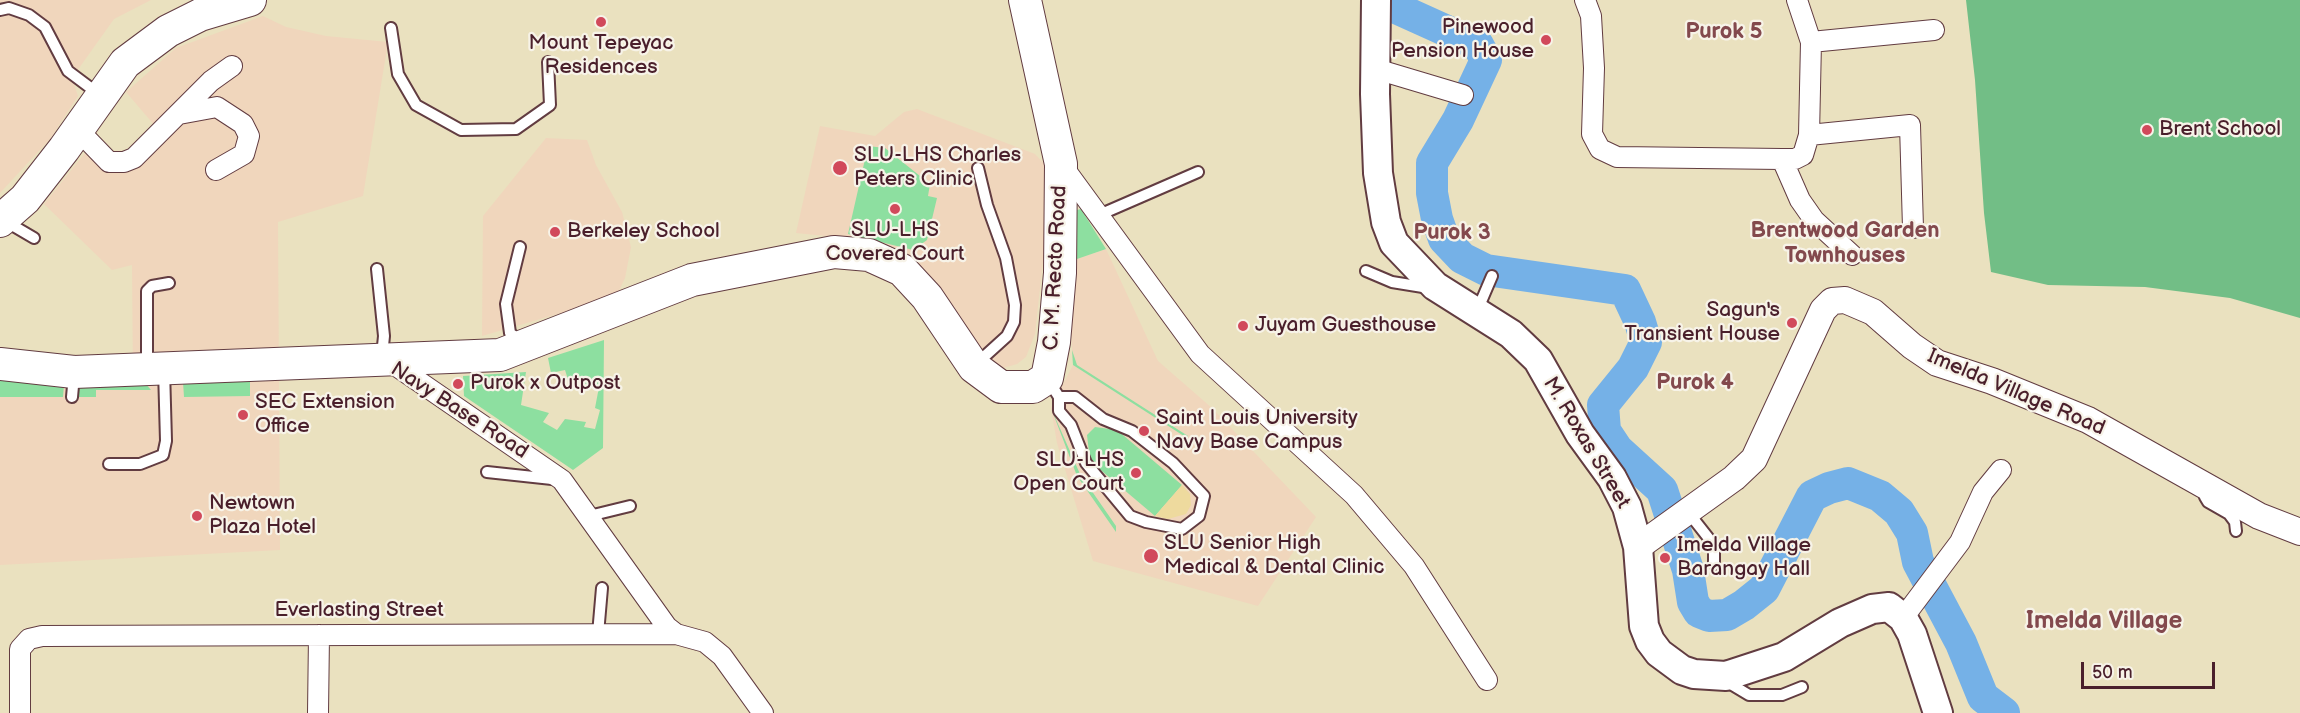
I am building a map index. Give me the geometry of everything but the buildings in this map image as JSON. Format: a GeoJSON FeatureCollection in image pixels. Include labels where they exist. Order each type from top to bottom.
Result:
{"type":"FeatureCollection","features":[{"type":"Feature","properties":{"kind":"main road"},"geometry":{"type":"LineString","coordinates":[[1,220],[25,199],[78,130],[100,95],[125,63],[168,31],[200,15],[250,0]]}},
{"type":"Feature","properties":{"kind":"main road","name":"C. M. Recto Road"},"geometry":{"type":"LineString","coordinates":[[385,362],[500,355],[692,280],[834,252],[869,255],[902,270],[927,297],[974,367],[1001,387],[1053,387],[1058,310],[1061,164],[1025,0]]}},
{"type":"Feature","properties":{"kind":"main road","name":"M. Roxas Street"},"geometry":{"type":"LineString","coordinates":[[1376,6],[1378,173],[1386,222],[1394,243],[1407,259],[1439,289],[1511,334],[1538,360],[1580,434],[1612,478],[1627,507],[1638,547],[1641,606],[1650,641],[1671,664],[1682,670],[1719,676],[1747,671],[1784,657],[1840,623],[1872,609],[1889,607],[1908,612]]}},
{"type":"Feature","properties":{"kind":"main road","name":"Navy Base Road"},"geometry":{"type":"LineString","coordinates":[[0,364],[73,384],[160,365],[261,357],[385,362]]}},
{"type":"Feature","properties":{"kind":"main road"},"geometry":{"type":"LineString","coordinates":[[1908,612],[1938,713]]}},
{"type":"Feature","properties":{"kind":"street"},"geometry":{"type":"LineString","coordinates":[[1585,0],[1591,16],[1592,134],[1600,148],[1617,157],[1782,159],[1795,159],[1803,155],[1809,135],[1811,42],[1797,0]]}},
{"type":"Feature","properties":{"kind":"street"},"geometry":{"type":"LineString","coordinates":[[1811,42],[1934,30]]}},
{"type":"Feature","properties":{"kind":"street"},"geometry":{"type":"LineString","coordinates":[[78,130],[109,162],[117,164],[134,158],[211,81],[232,66]]}},
{"type":"Feature","properties":{"kind":"street"},"geometry":{"type":"LineString","coordinates":[[1376,69],[1462,95]]}},
{"type":"Feature","properties":{"kind":"street"},"geometry":{"type":"LineString","coordinates":[[179,114],[217,107],[243,124],[249,136],[244,154],[216,170]]}},
{"type":"Feature","properties":{"kind":"street"},"geometry":{"type":"LineString","coordinates":[[1809,135],[1910,125],[1913,228]]}},
{"type":"Feature","properties":{"kind":"street"},"geometry":{"type":"LineString","coordinates":[[1782,159],[1800,200],[1814,220],[1852,255]]}},
{"type":"Feature","properties":{"kind":"street"},"geometry":{"type":"LineString","coordinates":[[1061,164],[1200,354],[1354,495],[1406,557],[1487,680]]}},
{"type":"Feature","properties":{"kind":"street","name":"Imelda Village Road"},"geometry":{"type":"LineString","coordinates":[[1638,547],[1734,478],[1754,459],[1823,310],[1832,301],[1845,300],[1873,312],[1912,346],[1937,363],[2073,413],[2259,516],[2300,532]]}},
{"type":"Feature","properties":{"kind":"street","name":"Navy Base Road"},"geometry":{"type":"LineString","coordinates":[[385,362],[562,480],[634,578],[653,610],[676,634]]}},
{"type":"Feature","properties":{"kind":"street"},"geometry":{"type":"LineString","coordinates":[[1908,612],[1960,542],[1983,492],[2001,470]]}},
{"type":"Feature","properties":{"kind":"street","name":"Everlasting Street"},"geometry":{"type":"LineString","coordinates":[[20,713],[20,649],[29,639],[42,636],[319,635],[559,641],[598,634],[676,634]]}},
{"type":"Feature","properties":{"kind":"street"},"geometry":{"type":"LineString","coordinates":[[676,634],[705,642],[722,656],[763,713]]}},
{"type":"Feature","properties":{"kind":"street"},"geometry":{"type":"LineString","coordinates":[[318,713],[319,635]]}},
{"type":"Feature","properties":{"kind":"lane"},"geometry":{"type":"LineString","coordinates":[[0,10],[9,8],[29,15],[45,27],[68,71],[100,95]]}},
{"type":"Feature","properties":{"kind":"lane"},"geometry":{"type":"LineString","coordinates":[[391,28],[398,74],[416,105],[461,130],[516,129],[550,105],[548,62]]}},
{"type":"Feature","properties":{"kind":"lane"},"geometry":{"type":"LineString","coordinates":[[974,367],[1007,336],[1014,322],[1015,305],[1006,258],[987,205],[978,168]]}},
{"type":"Feature","properties":{"kind":"lane"},"geometry":{"type":"LineString","coordinates":[[1099,215],[1198,172]]}},
{"type":"Feature","properties":{"kind":"lane"},"geometry":{"type":"LineString","coordinates":[[1,220],[34,238]]}},
{"type":"Feature","properties":{"kind":"lane"},"geometry":{"type":"LineString","coordinates":[[520,247],[506,304],[510,333],[527,346]]}},
{"type":"Feature","properties":{"kind":"lane"},"geometry":{"type":"LineString","coordinates":[[377,269],[385,362]]}},
{"type":"Feature","properties":{"kind":"lane"},"geometry":{"type":"LineString","coordinates":[[1366,271],[1392,282],[1439,289]]}},
{"type":"Feature","properties":{"kind":"lane"},"geometry":{"type":"LineString","coordinates":[[1476,313],[1492,276]]}},
{"type":"Feature","properties":{"kind":"lane"},"geometry":{"type":"LineString","coordinates":[[109,464],[140,464],[163,455],[166,441],[160,365],[147,291],[152,286],[169,283]]}},
{"type":"Feature","properties":{"kind":"lane"},"geometry":{"type":"LineString","coordinates":[[1053,387],[1075,397],[1103,419],[1132,431],[1173,463],[1204,496],[1199,516],[1182,529],[1146,522],[1130,516],[1086,463],[1071,425],[1059,411],[1053,387]]}},
{"type":"Feature","properties":{"kind":"lane"},"geometry":{"type":"LineString","coordinates":[[487,472],[562,480]]}},
{"type":"Feature","properties":{"kind":"lane"},"geometry":{"type":"LineString","coordinates":[[2198,483],[2208,502],[2229,514],[2235,522],[2236,531]]}},
{"type":"Feature","properties":{"kind":"lane"},"geometry":{"type":"LineString","coordinates":[[589,516],[630,506]]}},
{"type":"Feature","properties":{"kind":"lane"},"geometry":{"type":"LineString","coordinates":[[1679,518],[1714,545],[1714,566]]}},
{"type":"Feature","properties":{"kind":"lane"},"geometry":{"type":"LineString","coordinates":[[598,634],[602,588]]}},
{"type":"Feature","properties":{"kind":"lane"},"geometry":{"type":"LineString","coordinates":[[1719,676],[1749,695],[1782,695],[1802,687]]}},
{"type":"Feature","properties":{"kind":"shaded area"},"geometry":{"type":"Polygon","coordinates":[[[0,0],[151,0],[114,19],[72,78],[78,96],[50,139],[0,193],[0,0]]]}},
{"type":"Feature","properties":{"kind":"shaded area"},"geometry":{"type":"Polygon","coordinates":[[[263,16],[286,27],[326,36],[388,42],[363,196],[278,222],[280,550],[0,565],[0,378],[133,380],[132,265],[112,270],[44,204],[89,148],[105,164],[161,133],[126,92],[176,48],[263,16]]]}},
{"type":"Feature","properties":{"kind":"shaded area"},"geometry":{"type":"Polygon","coordinates":[[[917,109],[1035,154],[1048,168],[1046,233],[1035,334],[1026,357],[1017,364],[1003,368],[985,355],[943,292],[914,258],[845,238],[796,233],[820,126],[875,136],[904,112],[917,109]]]}},
{"type":"Feature","properties":{"kind":"shaded area","name":"Berkeley School"},"geometry":{"type":"Polygon","coordinates":[[[546,138],[587,140],[596,165],[622,212],[631,247],[625,278],[616,297],[482,336],[483,216],[546,138]]]}},
{"type":"Feature","properties":{"kind":"shaded area","name":"Saint Louis University Navy Base Campus"},"geometry":{"type":"Polygon","coordinates":[[[1106,249],[1158,361],[1212,408],[1316,517],[1258,606],[1093,561],[1057,443],[1051,408],[1073,365],[1069,299],[1074,260],[1106,249]]]}},
{"type":"Feature","properties":{"kind":"green space","name":"Brent School"},"geometry":{"type":"Polygon","coordinates":[[[1966,0],[2300,0],[2300,318],[2230,298],[2145,287],[2048,285],[1991,272],[1966,0]]]}},
{"type":"Feature","properties":{"kind":"green space","name":"SLU-LHS Covered Court"},"geometry":{"type":"Polygon","coordinates":[[[868,146],[885,148],[930,184],[928,196],[937,198],[927,240],[913,250],[848,234],[868,146]]]}},
{"type":"Feature","properties":{"kind":"green space"},"geometry":{"type":"Polygon","coordinates":[[[1081,209],[1106,249],[1077,259],[1073,211],[1081,209]]]}},
{"type":"Feature","properties":{"kind":"green space"},"geometry":{"type":"Polygon","coordinates":[[[604,340],[603,448],[573,470],[464,396],[463,376],[526,372],[521,405],[549,413],[543,422],[557,430],[565,419],[586,422],[584,427],[595,429],[600,410],[595,408],[599,387],[585,384],[582,391],[571,389],[565,370],[551,373],[548,358],[604,340]]]}},
{"type":"Feature","properties":{"kind":"green space"},"geometry":{"type":"Polygon","coordinates":[[[1072,350],[1077,365],[1188,436],[1187,438],[1073,365],[1072,350]]]}},
{"type":"Feature","properties":{"kind":"green space"},"geometry":{"type":"Polygon","coordinates":[[[0,379],[64,385],[63,397],[0,397],[0,379]]]}},
{"type":"Feature","properties":{"kind":"green space"},"geometry":{"type":"Polygon","coordinates":[[[250,381],[250,396],[184,397],[183,382],[250,381]]]}},
{"type":"Feature","properties":{"kind":"green space"},"geometry":{"type":"Polygon","coordinates":[[[145,383],[151,390],[96,390],[96,397],[77,397],[76,385],[145,383]]]}},
{"type":"Feature","properties":{"kind":"green space"},"geometry":{"type":"Polygon","coordinates":[[[1051,408],[1080,474],[1116,526],[1116,532],[1077,476],[1051,408]]]}},
{"type":"Feature","properties":{"kind":"green space","name":"SLU-LHS Open Court"},"geometry":{"type":"Polygon","coordinates":[[[1095,427],[1117,430],[1182,485],[1155,516],[1090,461],[1087,435],[1095,427]]]}},
{"type":"Feature","properties":{"kind":"sand"},"geometry":{"type":"Polygon","coordinates":[[[1182,485],[1190,494],[1191,505],[1186,514],[1168,519],[1155,516],[1182,485]]]}},
{"type":"Feature","properties":{"kind":"waterway"},"geometry":{"type":"LineString","coordinates":[[1387,0],[1396,8],[1478,45],[1486,60],[1458,120],[1432,163],[1432,193],[1444,239],[1462,258],[1486,270],[1625,290],[1640,322],[1646,342],[1633,368],[1603,405],[1605,431],[1617,449],[1662,490],[1688,570],[1693,602],[1699,612],[1709,616],[1727,615],[1764,589],[1812,496],[1848,483],[1880,496],[1899,512],[1912,533],[1918,562],[1961,643],[1983,697],[2004,713]]}},
{"type":"Feature","properties":{"kind":"place","name":"Mount Tepeyac Residences"},"geometry":{"type":"Point","coordinates":[601,22]}},
{"type":"Feature","properties":{"kind":"place","name":"Pinewood Pension House"},"geometry":{"type":"Point","coordinates":[1546,40]}},
{"type":"Feature","properties":{"kind":"place","name":"Brent School"},"geometry":{"type":"Point","coordinates":[2147,130]}},
{"type":"Feature","properties":{"kind":"place","name":"SLU-LHS Charles Peters Clinic"},"geometry":{"type":"Point","coordinates":[840,168]}},
{"type":"Feature","properties":{"kind":"place","name":"SLU-LHS Covered Court"},"geometry":{"type":"Point","coordinates":[895,209]}},
{"type":"Feature","properties":{"kind":"place","name":"Berkeley School"},"geometry":{"type":"Point","coordinates":[555,232]}},
{"type":"Feature","properties":{"kind":"place","name":"Sagun's Transient House"},"geometry":{"type":"Point","coordinates":[1792,323]}},
{"type":"Feature","properties":{"kind":"place","name":"Juyam Guesthouse"},"geometry":{"type":"Point","coordinates":[1243,326]}},
{"type":"Feature","properties":{"kind":"place","name":"Purok x Outpost"},"geometry":{"type":"Point","coordinates":[458,384]}},
{"type":"Feature","properties":{"kind":"place","name":"SEC Extension Office"},"geometry":{"type":"Point","coordinates":[243,415]}},
{"type":"Feature","properties":{"kind":"place","name":"Saint Louis University Navy Base Campus"},"geometry":{"type":"Point","coordinates":[1144,431]}},
{"type":"Feature","properties":{"kind":"place","name":"SLU-LHS Open Court"},"geometry":{"type":"Point","coordinates":[1136,473]}},
{"type":"Feature","properties":{"kind":"place","name":"Newtown Plaza Hotel"},"geometry":{"type":"Point","coordinates":[197,516]}},
{"type":"Feature","properties":{"kind":"place","name":"SLU Senior High Medical & Dental Clinic"},"geometry":{"type":"Point","coordinates":[1151,556]}},
{"type":"Feature","properties":{"kind":"place","name":"Imelda Village Barangay Hall"},"geometry":{"type":"Point","coordinates":[1665,558]}},
{"type":"Feature","properties":{"kind":"district","name":"Purok 5"},"geometry":{"type":"Point","coordinates":[1724,32]}},
{"type":"Feature","properties":{"kind":"district","name":"Purok 3"},"geometry":{"type":"Point","coordinates":[1452,233]}},
{"type":"Feature","properties":{"kind":"district","name":"Brentwood Garden Townhouses"},"geometry":{"type":"Point","coordinates":[1845,244]}},
{"type":"Feature","properties":{"kind":"district","name":"Purok 4"},"geometry":{"type":"Point","coordinates":[1695,383]}},
{"type":"Feature","properties":{"kind":"district","name":"Imelda Village"},"geometry":{"type":"Point","coordinates":[2104,622]}}]}
